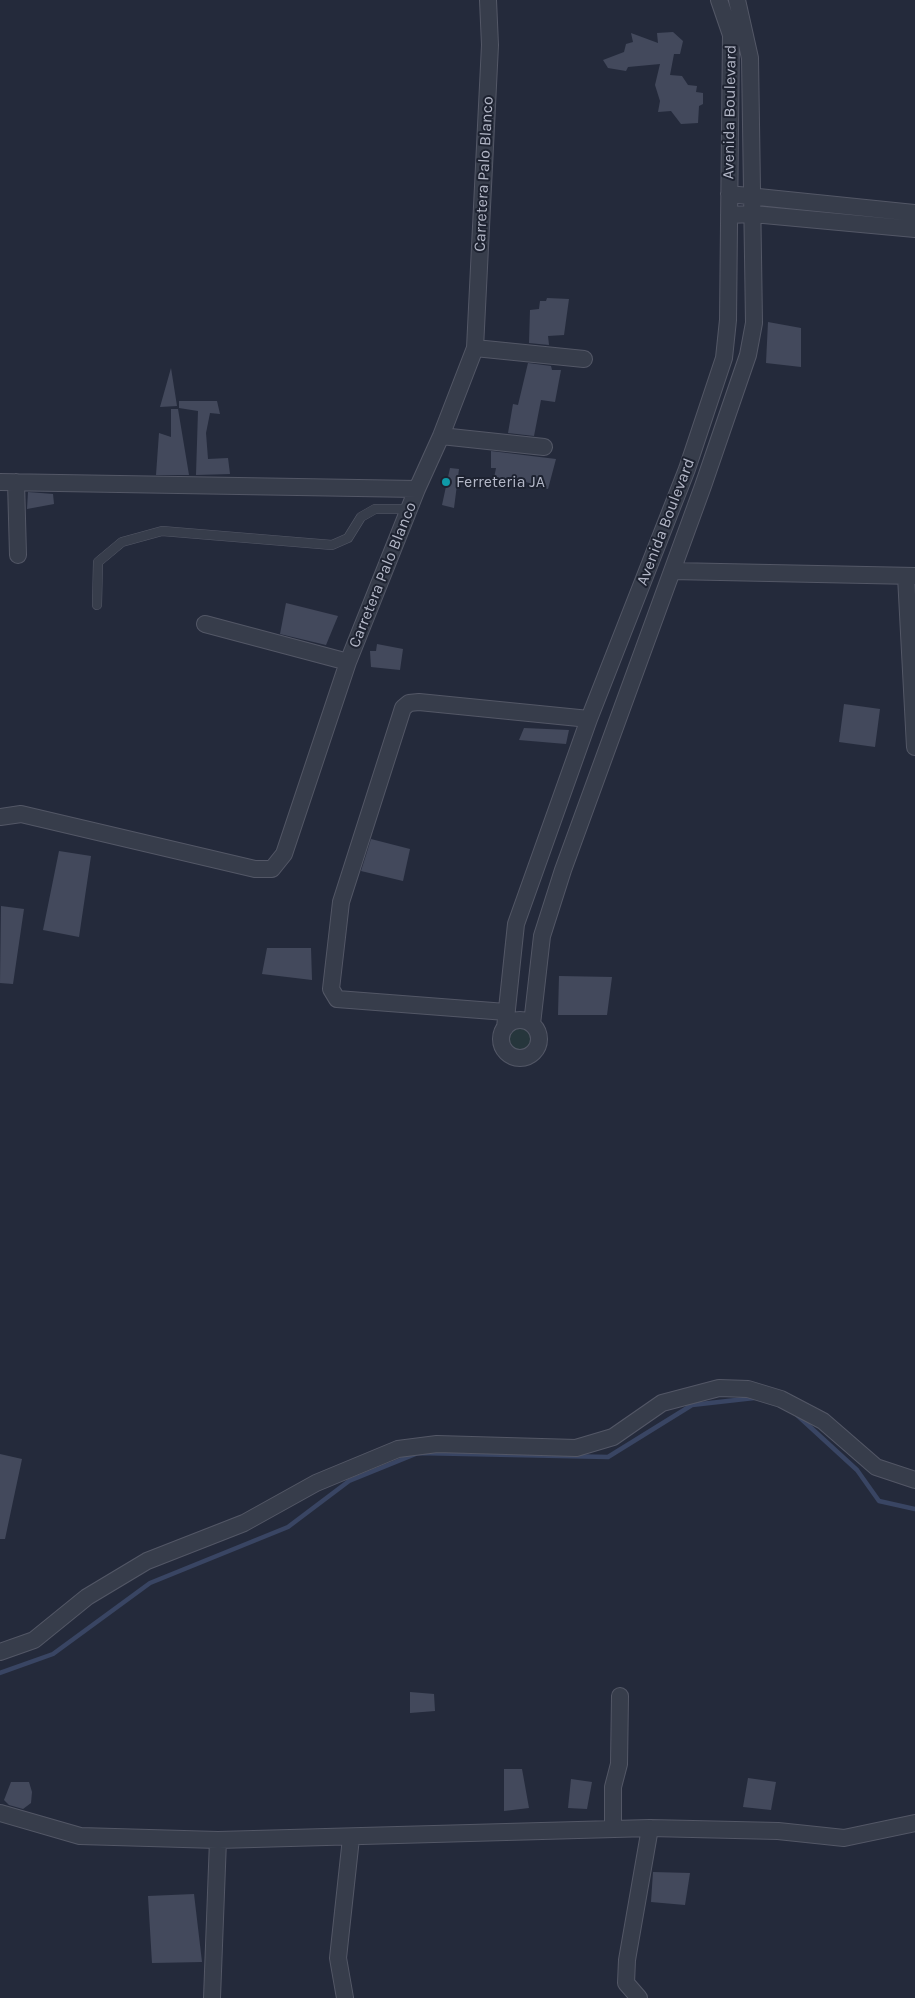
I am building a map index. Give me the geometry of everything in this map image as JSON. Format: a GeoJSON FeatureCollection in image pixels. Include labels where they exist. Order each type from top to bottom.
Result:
{"type":"FeatureCollection","features":[{"type":"Feature","properties":{"kind":"street","name":"Carretera Palo Blanco"},"geometry":{"type":"LineString","coordinates":[[0,817],[21,814],[255,869],[272,869],[284,854],[348,662],[417,489],[442,436],[476,348],[490,45],[488,0]]}},
{"type":"Feature","properties":{"kind":"street","name":"Avenida Boulevard"},"geometry":{"type":"LineString","coordinates":[[505,1020],[516,924],[589,719],[687,469],[724,358],[728,320],[731,35],[719,0]]}},
{"type":"Feature","properties":{"kind":"street","name":"Avenida Boulevard"},"geometry":{"type":"LineString","coordinates":[[532,1024],[542,936],[563,870],[748,356],[754,323],[750,58],[737,0]]}},
{"type":"Feature","properties":{"kind":"street"},"geometry":{"type":"LineString","coordinates":[[729,194],[753,194],[915,213]]}},
{"type":"Feature","properties":{"kind":"street"},"geometry":{"type":"LineString","coordinates":[[729,215],[753,214],[915,229]]}},
{"type":"Feature","properties":{"kind":"street"},"geometry":{"type":"LineString","coordinates":[[476,348],[584,359]]}},
{"type":"Feature","properties":{"kind":"street"},"geometry":{"type":"LineString","coordinates":[[442,436],[544,447]]}},
{"type":"Feature","properties":{"kind":"street"},"geometry":{"type":"LineString","coordinates":[[18,554],[8,482],[417,489]]}},
{"type":"Feature","properties":{"kind":"street"},"geometry":{"type":"LineString","coordinates":[[672,571],[911,576],[915,747]]}},
{"type":"Feature","properties":{"kind":"street"},"geometry":{"type":"LineString","coordinates":[[205,624],[348,662]]}},
{"type":"Feature","properties":{"kind":"street"},"geometry":{"type":"LineString","coordinates":[[505,1020],[501,1040],[505,1052],[510,1056],[523,1059],[529,1057],[538,1048],[539,1035],[532,1024],[521,1020],[509,1024],[505,1020],[337,999],[331,989],[341,902],[403,708],[409,703],[419,702],[589,719]]}},
{"type":"Feature","properties":{"kind":"street"},"geometry":{"type":"LineString","coordinates":[[0,1652],[34,1640],[87,1596],[146,1561],[244,1523],[316,1483],[398,1449],[437,1444],[576,1448],[613,1437],[662,1403],[719,1388],[748,1389],[781,1399],[823,1421],[876,1467],[915,1480]]}},
{"type":"Feature","properties":{"kind":"street"},"geometry":{"type":"LineString","coordinates":[[613,1828],[613,1787],[619,1764],[620,1696]]}},
{"type":"Feature","properties":{"kind":"street"},"geometry":{"type":"LineString","coordinates":[[0,1813],[80,1836],[218,1840],[351,1838],[613,1828],[778,1831],[844,1838],[915,1824]]}},
{"type":"Feature","properties":{"kind":"street"},"geometry":{"type":"LineString","coordinates":[[640,1998],[626,1984],[627,1960],[650,1828]]}},
{"type":"Feature","properties":{"kind":"street"},"geometry":{"type":"LineString","coordinates":[[344,1998],[338,1958],[351,1838]]}},
{"type":"Feature","properties":{"kind":"street"},"geometry":{"type":"LineString","coordinates":[[212,1998],[218,1840]]}},
{"type":"Feature","properties":{"kind":"lane"},"geometry":{"type":"LineString","coordinates":[[97,604],[98,562],[122,542],[162,531],[332,545],[348,538],[361,517],[376,509],[410,509]]}},
{"type":"Feature","properties":{"kind":"shaded area"},"geometry":{"type":"Polygon","coordinates":[[[520,1024],[531,1028],[535,1039],[531,1050],[520,1054],[509,1050],[505,1039],[509,1028],[520,1024]]]}},
{"type":"Feature","properties":{"kind":"building"},"geometry":{"type":"Polygon","coordinates":[[[673,32],[683,41],[680,54],[674,54],[670,75],[682,76],[688,85],[697,86],[696,92],[703,93],[703,104],[699,106],[698,123],[681,124],[671,111],[658,112],[660,101],[655,85],[660,64],[628,67],[626,71],[608,68],[603,60],[624,52],[626,44],[633,42],[631,33],[658,43],[657,33],[673,32]]]}},
{"type":"Feature","properties":{"kind":"building"},"geometry":{"type":"Polygon","coordinates":[[[547,298],[569,299],[564,335],[548,336],[549,345],[529,343],[530,310],[539,309],[540,301],[546,301],[547,298]]]}},
{"type":"Feature","properties":{"kind":"building"},"geometry":{"type":"Polygon","coordinates":[[[768,322],[801,328],[801,367],[766,363],[768,322]]]}},
{"type":"Feature","properties":{"kind":"building"},"geometry":{"type":"Polygon","coordinates":[[[528,363],[551,366],[552,370],[561,370],[555,402],[541,400],[534,436],[508,433],[513,404],[518,405],[528,363]]]}},
{"type":"Feature","properties":{"kind":"building"},"geometry":{"type":"Polygon","coordinates":[[[171,368],[177,406],[160,407],[171,368]]]}},
{"type":"Feature","properties":{"kind":"building"},"geometry":{"type":"Polygon","coordinates":[[[179,401],[217,401],[220,414],[210,413],[206,433],[208,459],[228,458],[230,474],[196,475],[198,411],[179,408],[179,401]]]}},
{"type":"Feature","properties":{"kind":"building"},"geometry":{"type":"Polygon","coordinates":[[[171,409],[178,409],[189,475],[156,475],[159,433],[171,437],[171,409]]]}},
{"type":"Feature","properties":{"kind":"building"},"geometry":{"type":"Polygon","coordinates":[[[491,451],[556,459],[548,489],[526,482],[494,478],[496,468],[491,468],[491,451]]]}},
{"type":"Feature","properties":{"kind":"building"},"geometry":{"type":"Polygon","coordinates":[[[450,468],[459,469],[454,508],[442,505],[450,468]]]}},
{"type":"Feature","properties":{"kind":"building"},"geometry":{"type":"Polygon","coordinates":[[[28,492],[53,494],[54,504],[27,509],[28,492]]]}},
{"type":"Feature","properties":{"kind":"building"},"geometry":{"type":"Polygon","coordinates":[[[286,603],[338,616],[326,645],[280,634],[286,603]]]}},
{"type":"Feature","properties":{"kind":"building"},"geometry":{"type":"Polygon","coordinates":[[[377,644],[403,649],[400,670],[371,667],[370,651],[376,651],[377,644]]]}},
{"type":"Feature","properties":{"kind":"building"},"geometry":{"type":"Polygon","coordinates":[[[844,704],[880,709],[875,747],[839,742],[844,704]]]}},
{"type":"Feature","properties":{"kind":"building"},"geometry":{"type":"Polygon","coordinates":[[[524,728],[569,730],[566,744],[519,740],[524,728]]]}},
{"type":"Feature","properties":{"kind":"building"},"geometry":{"type":"Polygon","coordinates":[[[371,839],[410,849],[403,881],[361,871],[371,839]]]}},
{"type":"Feature","properties":{"kind":"building"},"geometry":{"type":"Polygon","coordinates":[[[59,851],[91,856],[79,937],[43,930],[59,851]]]}},
{"type":"Feature","properties":{"kind":"building"},"geometry":{"type":"Polygon","coordinates":[[[1,906],[24,909],[13,984],[0,983],[1,906]]]}},
{"type":"Feature","properties":{"kind":"building"},"geometry":{"type":"Polygon","coordinates":[[[267,948],[311,948],[312,980],[262,974],[267,948]]]}},
{"type":"Feature","properties":{"kind":"building"},"geometry":{"type":"Polygon","coordinates":[[[559,976],[612,977],[607,1015],[558,1015],[559,976]]]}},
{"type":"Feature","properties":{"kind":"building"},"geometry":{"type":"Polygon","coordinates":[[[0,1454],[22,1459],[5,1539],[0,1539],[0,1454]]]}},
{"type":"Feature","properties":{"kind":"building"},"geometry":{"type":"Polygon","coordinates":[[[410,1692],[434,1694],[435,1711],[410,1713],[410,1692]]]}},
{"type":"Feature","properties":{"kind":"building"},"geometry":{"type":"Polygon","coordinates":[[[504,1769],[522,1769],[529,1808],[504,1811],[504,1769]]]}},
{"type":"Feature","properties":{"kind":"building"},"geometry":{"type":"Polygon","coordinates":[[[748,1778],[776,1782],[771,1810],[743,1807],[748,1778]]]}},
{"type":"Feature","properties":{"kind":"building"},"geometry":{"type":"Polygon","coordinates":[[[571,1779],[592,1782],[587,1809],[568,1808],[571,1779]]]}},
{"type":"Feature","properties":{"kind":"building"},"geometry":{"type":"Polygon","coordinates":[[[11,1782],[29,1782],[32,1792],[31,1803],[23,1809],[9,1805],[4,1800],[11,1782]]]}},
{"type":"Feature","properties":{"kind":"building"},"geometry":{"type":"Polygon","coordinates":[[[653,1872],[690,1873],[685,1905],[651,1902],[653,1872]]]}},
{"type":"Feature","properties":{"kind":"building"},"geometry":{"type":"Polygon","coordinates":[[[194,1894],[202,1962],[152,1963],[148,1896],[194,1894]]]}},
{"type":"Feature","properties":{"kind":"waterway"},"geometry":{"type":"LineString","coordinates":[[0,1673],[53,1654],[150,1583],[288,1527],[349,1481],[418,1453],[608,1457],[692,1405],[754,1398]]}},
{"type":"Feature","properties":{"kind":"waterway"},"geometry":{"type":"LineString","coordinates":[[797,1415],[857,1470],[879,1501],[915,1509]]}},
{"type":"Feature","properties":{"kind":"place","name":"Ferreteria JA"},"geometry":{"type":"Point","coordinates":[446,482]}}]}
